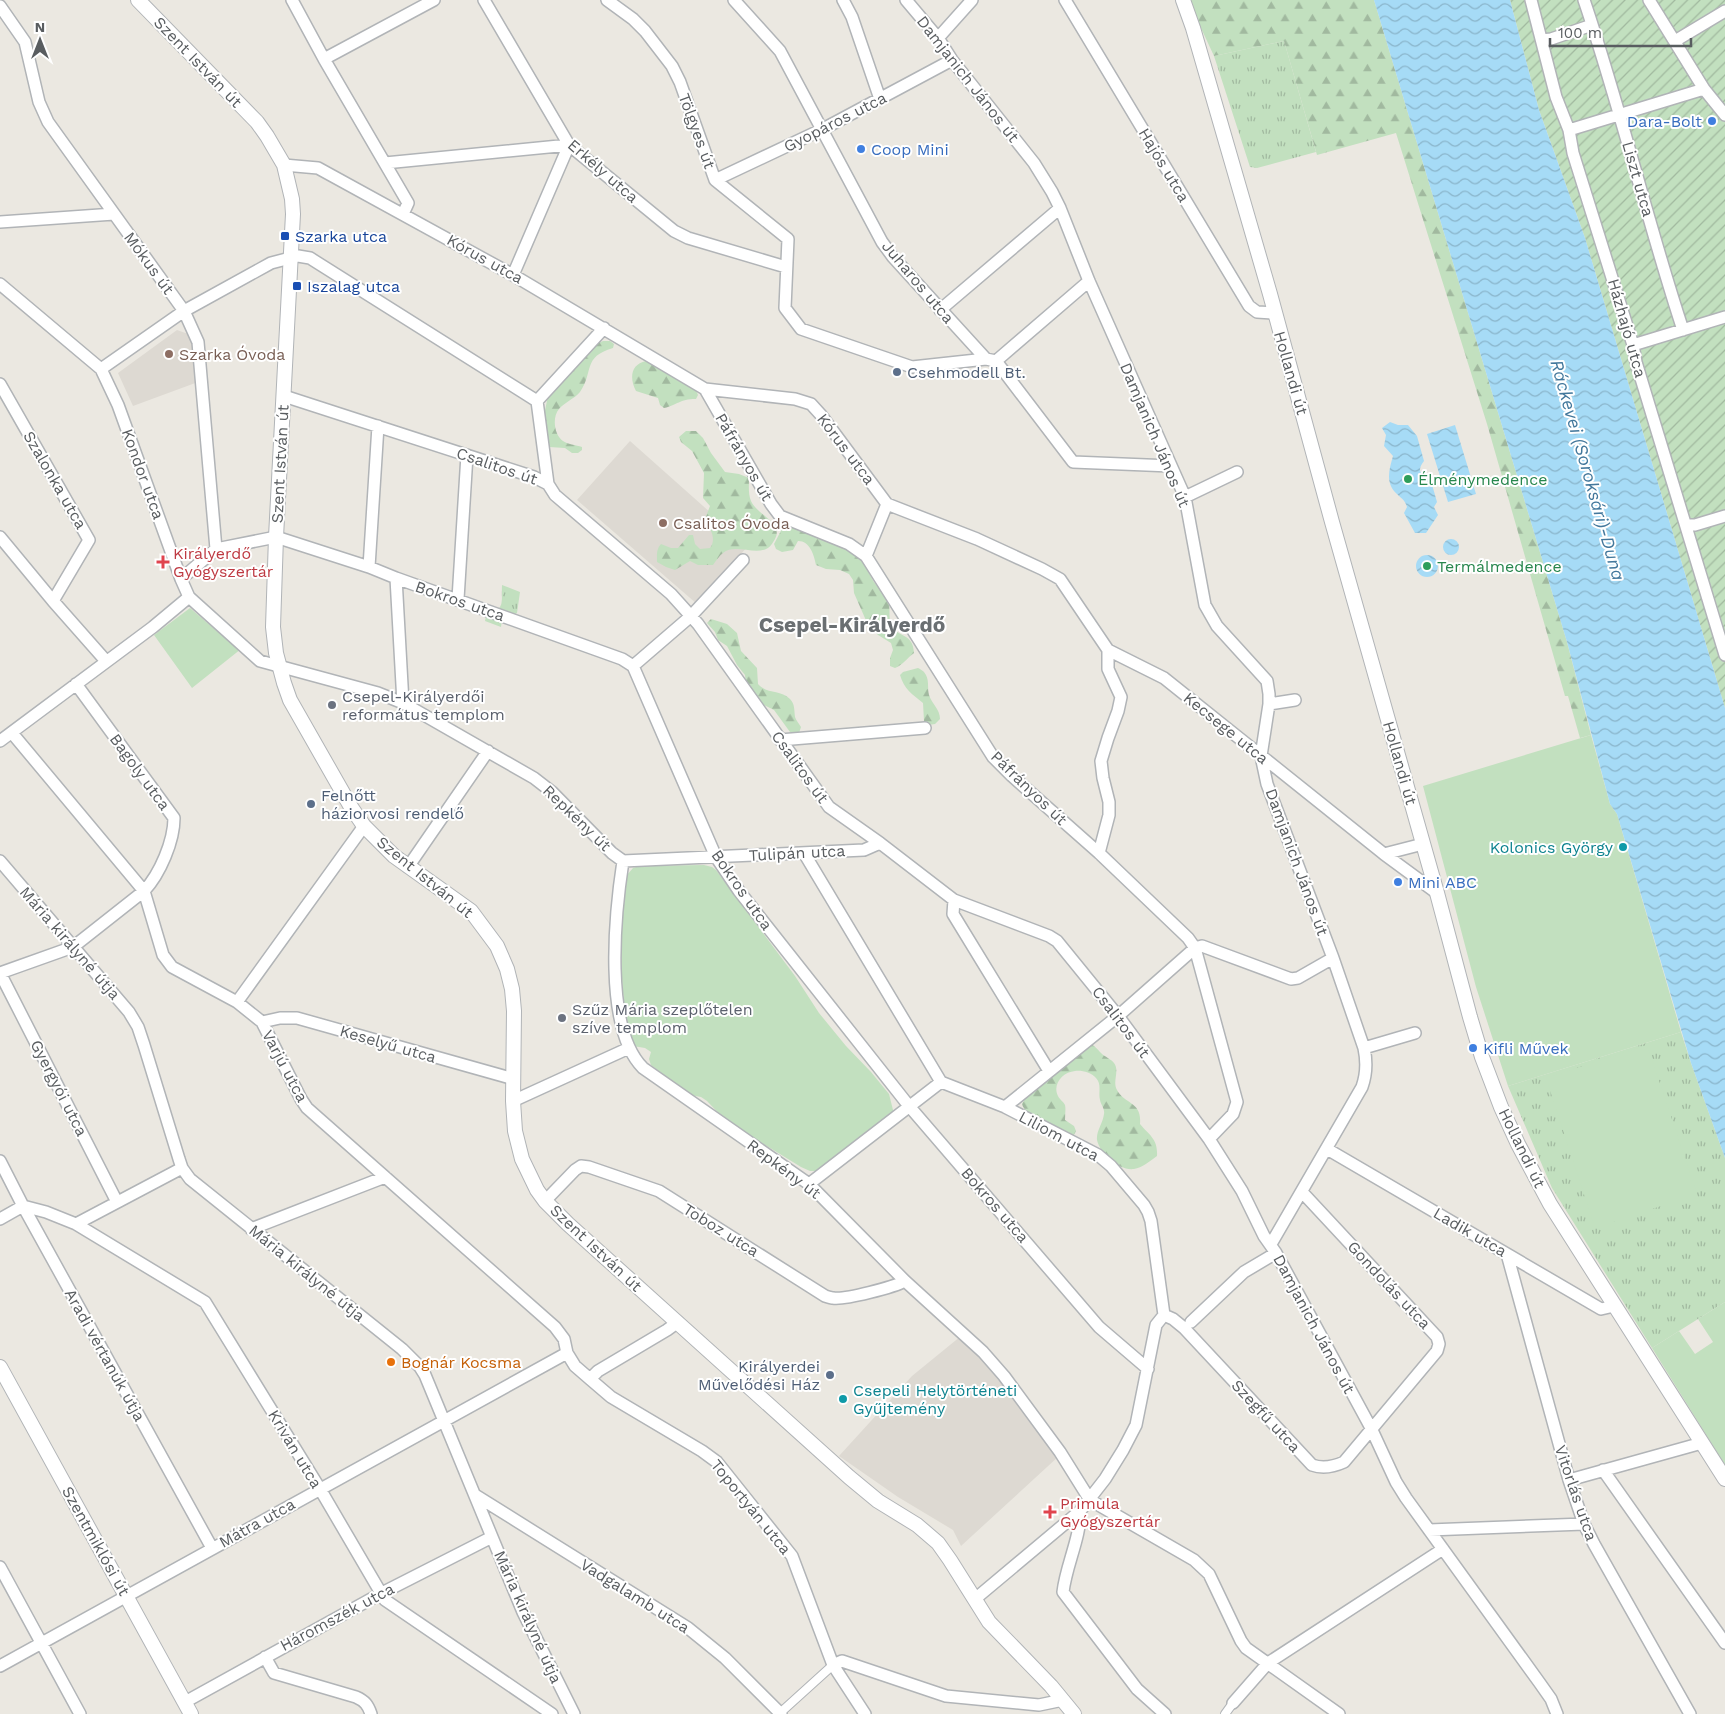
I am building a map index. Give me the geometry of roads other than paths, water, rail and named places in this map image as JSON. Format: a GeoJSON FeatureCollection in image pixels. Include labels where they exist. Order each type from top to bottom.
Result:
{"type":"FeatureCollection","features":[{"type":"Feature","properties":{"kind":"street","name":"Szent István út"},"geometry":{"type":"LineString","coordinates":[[138,0],[257,122],[276,149],[284,166],[292,199],[291,257],[273,627],[279,665],[290,700],[350,807],[364,826],[388,851],[408,867],[471,911],[497,946],[512,989],[514,1011],[513,1101],[515,1131],[522,1159],[530,1178],[545,1201],[568,1224],[849,1477],[878,1501],[926,1532],[938,1543],[989,1622],[1074,1714]]}},
{"type":"Feature","properties":{"kind":"street"},"geometry":{"type":"LineString","coordinates":[[292,0],[408,203],[404,214]]}},
{"type":"Feature","properties":{"kind":"street"},"geometry":{"type":"LineString","coordinates":[[324,59],[434,0]]}},
{"type":"Feature","properties":{"kind":"street","name":"Erkély utca"},"geometry":{"type":"LineString","coordinates":[[484,0],[569,145],[674,231],[688,238],[786,267]]}},
{"type":"Feature","properties":{"kind":"street","name":"Tölgyes út"},"geometry":{"type":"LineString","coordinates":[[607,0],[632,19],[645,32],[672,66],[680,82],[715,180],[788,239],[785,308],[801,329],[912,367],[991,360]]}},
{"type":"Feature","properties":{"kind":"street","name":"Juharos utca"},"geometry":{"type":"LineString","coordinates":[[734,0],[780,51],[882,242],[903,270],[940,310],[991,360],[1073,462],[1171,466]]}},
{"type":"Feature","properties":{"kind":"street"},"geometry":{"type":"LineString","coordinates":[[843,0],[852,17],[880,99]]}},
{"type":"Feature","properties":{"kind":"street","name":"Damjanich János út"},"geometry":{"type":"LineString","coordinates":[[906,0],[938,38],[952,60],[1034,163],[1052,192],[1088,281],[1185,497],[1205,604],[1216,626],[1266,681],[1269,694],[1261,756],[1268,784],[1333,958],[1367,1061],[1365,1079],[1302,1192],[1274,1249],[1371,1428],[1396,1482],[1420,1519],[1551,1699],[1557,1714]]}},
{"type":"Feature","properties":{"kind":"street"},"geometry":{"type":"LineString","coordinates":[[938,38],[972,0]]}},
{"type":"Feature","properties":{"kind":"street","name":"Hajós utca"},"geometry":{"type":"LineString","coordinates":[[1065,0],[1249,306],[1257,312],[1274,313]]}},
{"type":"Feature","properties":{"kind":"street","name":"Hollandi út"},"geometry":{"type":"LineString","coordinates":[[1183,0],[1193,28],[1274,313],[1482,1057],[1501,1107],[1518,1144],[1550,1204],[1725,1478]]}},
{"type":"Feature","properties":{"kind":"street","name":"Házhajó utca"},"geometry":{"type":"LineString","coordinates":[[1531,0],[1556,97],[1569,130],[1573,153],[1633,345],[1636,362],[1725,655]]}},
{"type":"Feature","properties":{"kind":"street","name":"Liszt utca"},"geometry":{"type":"LineString","coordinates":[[1584,0],[1684,330]]}},
{"type":"Feature","properties":{"kind":"street"},"geometry":{"type":"LineString","coordinates":[[1649,0],[1704,89],[1725,116]]}},
{"type":"Feature","properties":{"kind":"street","name":"Mókus út"},"geometry":{"type":"LineString","coordinates":[[0,6],[25,42],[39,102],[48,122],[184,311],[198,342],[216,548]]}},
{"type":"Feature","properties":{"kind":"street"},"geometry":{"type":"LineString","coordinates":[[1675,41],[1725,11]]}},
{"type":"Feature","properties":{"kind":"street"},"geometry":{"type":"LineString","coordinates":[[1542,40],[1592,25]]}},
{"type":"Feature","properties":{"kind":"street","name":"Gyopáros utca"},"geometry":{"type":"LineString","coordinates":[[715,180],[823,129],[952,60]]}},
{"type":"Feature","properties":{"kind":"street"},"geometry":{"type":"LineString","coordinates":[[1569,130],[1704,89]]}},
{"type":"Feature","properties":{"kind":"street"},"geometry":{"type":"LineString","coordinates":[[385,163],[569,145],[513,275]]}},
{"type":"Feature","properties":{"kind":"street","name":"Kórus utca"},"geometry":{"type":"LineString","coordinates":[[284,166],[318,168],[513,275],[705,389],[795,400],[811,404],[887,504]]}},
{"type":"Feature","properties":{"kind":"street"},"geometry":{"type":"LineString","coordinates":[[940,310],[1060,208]]}},
{"type":"Feature","properties":{"kind":"street"},"geometry":{"type":"LineString","coordinates":[[0,222],[114,214]]}},
{"type":"Feature","properties":{"kind":"street"},"geometry":{"type":"LineString","coordinates":[[101,369],[184,311],[271,263],[291,257],[303,256],[310,258],[537,401]]}},
{"type":"Feature","properties":{"kind":"street"},"geometry":{"type":"LineString","coordinates":[[991,360],[1088,281]]}},
{"type":"Feature","properties":{"kind":"street","name":"Kondor utca"},"geometry":{"type":"LineString","coordinates":[[3,290],[101,369],[118,405],[189,597],[260,661],[279,665]]}},
{"type":"Feature","properties":{"kind":"street"},"geometry":{"type":"LineString","coordinates":[[1633,345],[1725,317]]}},
{"type":"Feature","properties":{"kind":"street"},"geometry":{"type":"LineString","coordinates":[[537,401],[604,328]]}},
{"type":"Feature","properties":{"kind":"street","name":"Szalonka utca"},"geometry":{"type":"LineString","coordinates":[[0,384],[89,540],[53,601]]}},
{"type":"Feature","properties":{"kind":"street","name":"Páfrányos út"},"geometry":{"type":"LineString","coordinates":[[705,389],[771,504],[780,516],[849,544],[866,556],[994,757],[1012,776],[1098,852],[1188,938],[1195,948],[1237,1102],[1233,1114],[1209,1139]]}},
{"type":"Feature","properties":{"kind":"street","name":"Csalitos út"},"geometry":{"type":"LineString","coordinates":[[284,396],[534,477],[548,484],[555,494],[671,594],[691,616],[829,807],[880,843],[954,900],[1050,936],[1057,941],[1118,1016],[1209,1139],[1242,1191],[1264,1236],[1274,1249]]}},
{"type":"Feature","properties":{"kind":"street"},"geometry":{"type":"LineString","coordinates":[[537,401],[548,484]]}},
{"type":"Feature","properties":{"kind":"street"},"geometry":{"type":"LineString","coordinates":[[369,567],[378,426]]}},
{"type":"Feature","properties":{"kind":"street"},"geometry":{"type":"LineString","coordinates":[[458,600],[467,455]]}},
{"type":"Feature","properties":{"kind":"street"},"geometry":{"type":"LineString","coordinates":[[1185,497],[1237,472]]}},
{"type":"Feature","properties":{"kind":"street"},"geometry":{"type":"LineString","coordinates":[[866,556],[887,504],[977,539],[1060,579],[1108,650],[1108,669],[1121,697],[1101,761],[1109,802],[1109,815],[1098,852]]}},
{"type":"Feature","properties":{"kind":"street"},"geometry":{"type":"LineString","coordinates":[[1686,525],[1695,525],[1725,516]]}},
{"type":"Feature","properties":{"kind":"street"},"geometry":{"type":"LineString","coordinates":[[0,537],[4,549],[106,661]]}},
{"type":"Feature","properties":{"kind":"street"},"geometry":{"type":"LineString","coordinates":[[181,579],[216,548],[276,537]]}},
{"type":"Feature","properties":{"kind":"street","name":"Bokros utca"},"geometry":{"type":"LineString","coordinates":[[276,537],[369,567],[622,659],[633,666],[716,857],[739,891],[909,1106],[1099,1327],[1148,1369]]}},
{"type":"Feature","properties":{"kind":"street"},"geometry":{"type":"LineString","coordinates":[[633,666],[691,616],[744,560]]}},
{"type":"Feature","properties":{"kind":"street"},"geometry":{"type":"LineString","coordinates":[[396,578],[403,703]]}},
{"type":"Feature","properties":{"kind":"street"},"geometry":{"type":"LineString","coordinates":[[0,741],[153,627],[189,597]]}},
{"type":"Feature","properties":{"kind":"street","name":"Kecsege utca"},"geometry":{"type":"LineString","coordinates":[[1108,650],[1164,678],[1384,854],[1437,894]]}},
{"type":"Feature","properties":{"kind":"street","name":"Repkény út"},"geometry":{"type":"LineString","coordinates":[[279,665],[378,693],[403,703],[488,751],[545,785],[612,853],[623,861],[616,920],[615,965],[619,1006],[629,1048],[634,1059],[643,1068],[809,1184],[905,1281],[992,1362],[1060,1452],[1090,1500],[1194,1560],[1204,1568],[1209,1574],[1246,1648],[1339,1714]]}},
{"type":"Feature","properties":{"kind":"street","name":"Bagoly utca"},"geometry":{"type":"LineString","coordinates":[[0,973],[73,947],[144,891],[154,881],[174,832],[174,818],[76,684]]}},
{"type":"Feature","properties":{"kind":"street"},"geometry":{"type":"LineString","coordinates":[[1268,704],[1295,700]]}},
{"type":"Feature","properties":{"kind":"street"},"geometry":{"type":"LineString","coordinates":[[780,740],[925,728]]}},
{"type":"Feature","properties":{"kind":"street","name":"Varjú utca"},"geometry":{"type":"LineString","coordinates":[[12,732],[144,891],[163,955],[172,967],[237,1002],[262,1022],[305,1105],[555,1327],[564,1339],[567,1353],[575,1366],[590,1379]]}},
{"type":"Feature","properties":{"kind":"street"},"geometry":{"type":"LineString","coordinates":[[408,867],[488,751]]}},
{"type":"Feature","properties":{"kind":"street"},"geometry":{"type":"LineString","coordinates":[[237,1002],[364,826]]}},
{"type":"Feature","properties":{"kind":"street","name":"Tulipán utca"},"geometry":{"type":"LineString","coordinates":[[623,861],[864,850],[880,843]]}},
{"type":"Feature","properties":{"kind":"street"},"geometry":{"type":"LineString","coordinates":[[1384,854],[1422,844]]}},
{"type":"Feature","properties":{"kind":"street"},"geometry":{"type":"LineString","coordinates":[[804,854],[941,1082],[809,1184]]}},
{"type":"Feature","properties":{"kind":"street","name":"Mária királyné útja"},"geometry":{"type":"LineString","coordinates":[[0,861],[129,1012],[138,1027],[182,1168],[195,1184],[412,1358],[420,1367],[476,1495],[530,1628],[573,1712]]}},
{"type":"Feature","properties":{"kind":"street"},"geometry":{"type":"LineString","coordinates":[[954,900],[953,914],[1049,1071]]}},
{"type":"Feature","properties":{"kind":"street"},"geometry":{"type":"LineString","coordinates":[[1005,1107],[1118,1016],[1195,948],[1202,946],[1291,979],[1298,978],[1333,958]]}},
{"type":"Feature","properties":{"kind":"street","name":"Gyergyói utca"},"geometry":{"type":"LineString","coordinates":[[0,973],[117,1202]]}},
{"type":"Feature","properties":{"kind":"street","name":"Keselyű utca"},"geometry":{"type":"LineString","coordinates":[[262,1022],[280,1018],[297,1018],[514,1079]]}},
{"type":"Feature","properties":{"kind":"street"},"geometry":{"type":"LineString","coordinates":[[1364,1048],[1415,1033]]}},
{"type":"Feature","properties":{"kind":"street"},"geometry":{"type":"LineString","coordinates":[[513,1101],[629,1048]]}},
{"type":"Feature","properties":{"kind":"street","name":"Liliom utca"},"geometry":{"type":"LineString","coordinates":[[941,1082],[1005,1107],[1098,1155],[1111,1166],[1148,1212],[1151,1221],[1164,1315]]}},
{"type":"Feature","properties":{"kind":"street","name":"Ladik utca"},"geometry":{"type":"LineString","coordinates":[[1327,1149],[1601,1309],[1614,1306]]}},
{"type":"Feature","properties":{"kind":"street","name":"Aradi vértanúk útja"},"geometry":{"type":"LineString","coordinates":[[0,1161],[212,1548]]}},
{"type":"Feature","properties":{"kind":"street","name":"Toboz utca"},"geometry":{"type":"LineString","coordinates":[[545,1201],[575,1170],[581,1166],[589,1167],[658,1191],[825,1296],[833,1298],[844,1297],[897,1286],[905,1281]]}},
{"type":"Feature","properties":{"kind":"street"},"geometry":{"type":"LineString","coordinates":[[76,1224],[182,1168]]}},
{"type":"Feature","properties":{"kind":"street"},"geometry":{"type":"LineString","coordinates":[[252,1229],[386,1177]]}},
{"type":"Feature","properties":{"kind":"street","name":"Gondolás utca"},"geometry":{"type":"LineString","coordinates":[[1302,1192],[1437,1337],[1439,1344],[1437,1351],[1371,1428]]}},
{"type":"Feature","properties":{"kind":"street"},"geometry":{"type":"LineString","coordinates":[[0,1219],[23,1206]]}},
{"type":"Feature","properties":{"kind":"street","name":"Kriván utca"},"geometry":{"type":"LineString","coordinates":[[23,1206],[46,1212],[76,1224],[205,1302],[320,1489],[385,1600],[552,1714]]}},
{"type":"Feature","properties":{"kind":"street"},"geometry":{"type":"LineString","coordinates":[[1191,1322],[1244,1272],[1274,1249]]}},
{"type":"Feature","properties":{"kind":"street","name":"Vitorlás utca"},"geometry":{"type":"LineString","coordinates":[[1507,1254],[1569,1480],[1584,1524],[1690,1714]]}},
{"type":"Feature","properties":{"kind":"street"},"geometry":{"type":"LineString","coordinates":[[975,1599],[1080,1511],[1105,1479],[1136,1425],[1156,1325],[1164,1315]]}},
{"type":"Feature","properties":{"kind":"street","name":"Szegfű utca"},"geometry":{"type":"LineString","coordinates":[[1164,1315],[1173,1319],[1184,1328],[1312,1465],[1328,1467],[1344,1462],[1371,1428]]}},
{"type":"Feature","properties":{"kind":"street"},"geometry":{"type":"LineString","coordinates":[[590,1379],[598,1371],[678,1322]]}},
{"type":"Feature","properties":{"kind":"street","name":"Mátra utca"},"geometry":{"type":"LineString","coordinates":[[0,1666],[567,1353]]}},
{"type":"Feature","properties":{"kind":"street","name":"Szentmiklósi út"},"geometry":{"type":"LineString","coordinates":[[0,1367],[188,1708]]}},
{"type":"Feature","properties":{"kind":"street","name":"Toportyán utca"},"geometry":{"type":"LineString","coordinates":[[590,1379],[611,1396],[717,1462],[792,1556],[833,1665],[865,1714]]}},
{"type":"Feature","properties":{"kind":"street"},"geometry":{"type":"LineString","coordinates":[[1569,1480],[1702,1443]]}},
{"type":"Feature","properties":{"kind":"street"},"geometry":{"type":"LineString","coordinates":[[1603,1470],[1725,1644]]}},
{"type":"Feature","properties":{"kind":"street","name":"Vadgalamb utca"},"geometry":{"type":"LineString","coordinates":[[476,1495],[688,1628],[725,1658],[774,1711]]}},
{"type":"Feature","properties":{"kind":"street"},"geometry":{"type":"LineString","coordinates":[[1080,1511],[1081,1521],[1065,1576],[1063,1592],[1137,1689],[1165,1714]]}},
{"type":"Feature","properties":{"kind":"street"},"geometry":{"type":"LineString","coordinates":[[1429,1530],[1584,1524]]}},
{"type":"Feature","properties":{"kind":"street","name":"Háromszék utca"},"geometry":{"type":"LineString","coordinates":[[188,1708],[265,1657],[380,1594],[492,1537]]}},
{"type":"Feature","properties":{"kind":"street"},"geometry":{"type":"LineString","coordinates":[[1226,1714],[1268,1663],[1443,1549]]}},
{"type":"Feature","properties":{"kind":"street"},"geometry":{"type":"LineString","coordinates":[[0,1567],[80,1714]]}},
{"type":"Feature","properties":{"kind":"street"},"geometry":{"type":"LineString","coordinates":[[265,1657],[274,1673],[356,1697],[364,1701],[371,1714]]}},
{"type":"Feature","properties":{"kind":"street"},"geometry":{"type":"LineString","coordinates":[[774,1711],[833,1665],[842,1661],[946,1696],[1039,1705],[1063,1700]]}},
{"type":"Feature","properties":{"kind":"street"},"geometry":{"type":"LineString","coordinates":[[559,1714],[573,1712]]}},
{"type":"Feature","properties":{"kind":"water","name":"Ráckevei (Soroksári)-Duna"},"geometry":{"type":"Polygon","coordinates":[[[1374,0],[1510,0],[1539,110],[1585,238],[1725,708],[1725,1158],[1691,1063],[1617,814],[1610,804],[1567,642],[1374,0]]]}},
{"type":"Feature","properties":{"kind":"water","name":"Élménymedence"},"geometry":{"type":"Polygon","coordinates":[[[1390,422],[1398,425],[1408,425],[1417,436],[1424,461],[1420,470],[1431,481],[1437,502],[1434,507],[1438,515],[1426,533],[1415,533],[1404,513],[1407,507],[1405,503],[1393,490],[1389,481],[1389,471],[1393,456],[1384,446],[1386,435],[1382,428],[1390,422]]]}},
{"type":"Feature","properties":{"kind":"water"},"geometry":{"type":"Polygon","coordinates":[[[1455,425],[1476,494],[1448,502],[1427,434],[1455,425]]]}},
{"type":"Feature","properties":{"kind":"water"},"geometry":{"type":"Polygon","coordinates":[[[1448,539],[1454,539],[1459,544],[1457,553],[1448,555],[1443,550],[1443,544],[1448,539]]]}},
{"type":"Feature","properties":{"kind":"water","name":"Termálmedence"},"geometry":{"type":"Polygon","coordinates":[[[1427,555],[1435,558],[1438,566],[1435,574],[1427,577],[1419,574],[1416,566],[1419,558],[1427,555]]]}},
{"type":"Feature","properties":{"kind":"place","name":"Dara-Bolt"},"geometry":{"type":"Point","coordinates":[1712,121]}},
{"type":"Feature","properties":{"kind":"place","name":"Coop Mini"},"geometry":{"type":"Point","coordinates":[861,149]}},
{"type":"Feature","properties":{"kind":"place","name":"Szarka utca"},"geometry":{"type":"Point","coordinates":[285,236]}},
{"type":"Feature","properties":{"kind":"place","name":"Iszalag utca"},"geometry":{"type":"Point","coordinates":[297,286]}},
{"type":"Feature","properties":{"kind":"place","name":"Szarka Óvoda"},"geometry":{"type":"Point","coordinates":[169,354]}},
{"type":"Feature","properties":{"kind":"place","name":"Csehmodell Bt."},"geometry":{"type":"Point","coordinates":[897,372]}},
{"type":"Feature","properties":{"kind":"place","name":"Élménymedence"},"geometry":{"type":"Point","coordinates":[1408,479]}},
{"type":"Feature","properties":{"kind":"place","name":"Csalitos Óvoda"},"geometry":{"type":"Point","coordinates":[663,523]}},
{"type":"Feature","properties":{"kind":"place","name":"Királyerdő Gyógyszertár"},"geometry":{"type":"Point","coordinates":[163,562]}},
{"type":"Feature","properties":{"kind":"place","name":"Termálmedence"},"geometry":{"type":"Point","coordinates":[1427,566]}},
{"type":"Feature","properties":{"kind":"place","name":"Csepel-Királyerdői református templom"},"geometry":{"type":"Point","coordinates":[332,705]}},
{"type":"Feature","properties":{"kind":"place","name":"Felnőtt háziorvosi rendelő"},"geometry":{"type":"Point","coordinates":[311,804]}},
{"type":"Feature","properties":{"kind":"place","name":"Kolonics György"},"geometry":{"type":"Point","coordinates":[1623,847]}},
{"type":"Feature","properties":{"kind":"place","name":"Mini ABC"},"geometry":{"type":"Point","coordinates":[1398,882]}},
{"type":"Feature","properties":{"kind":"place","name":"Szűz Mária szeplőtelen szíve templom"},"geometry":{"type":"Point","coordinates":[562,1018]}},
{"type":"Feature","properties":{"kind":"place","name":"Kifli Művek"},"geometry":{"type":"Point","coordinates":[1473,1048]}},
{"type":"Feature","properties":{"kind":"place","name":"Bognár Kocsma"},"geometry":{"type":"Point","coordinates":[391,1362]}},
{"type":"Feature","properties":{"kind":"place","name":"Királyerdei Művelődési Ház"},"geometry":{"type":"Point","coordinates":[830,1375]}},
{"type":"Feature","properties":{"kind":"place","name":"Csepeli Helytörténeti Gyűjtemény"},"geometry":{"type":"Point","coordinates":[843,1399]}},
{"type":"Feature","properties":{"kind":"place","name":"Primula Gyógyszertár"},"geometry":{"type":"Point","coordinates":[1050,1512]}},
{"type":"Feature","properties":{"kind":"district","name":"Csepel-Királyerdő"},"geometry":{"type":"Point","coordinates":[852,624]}}]}
